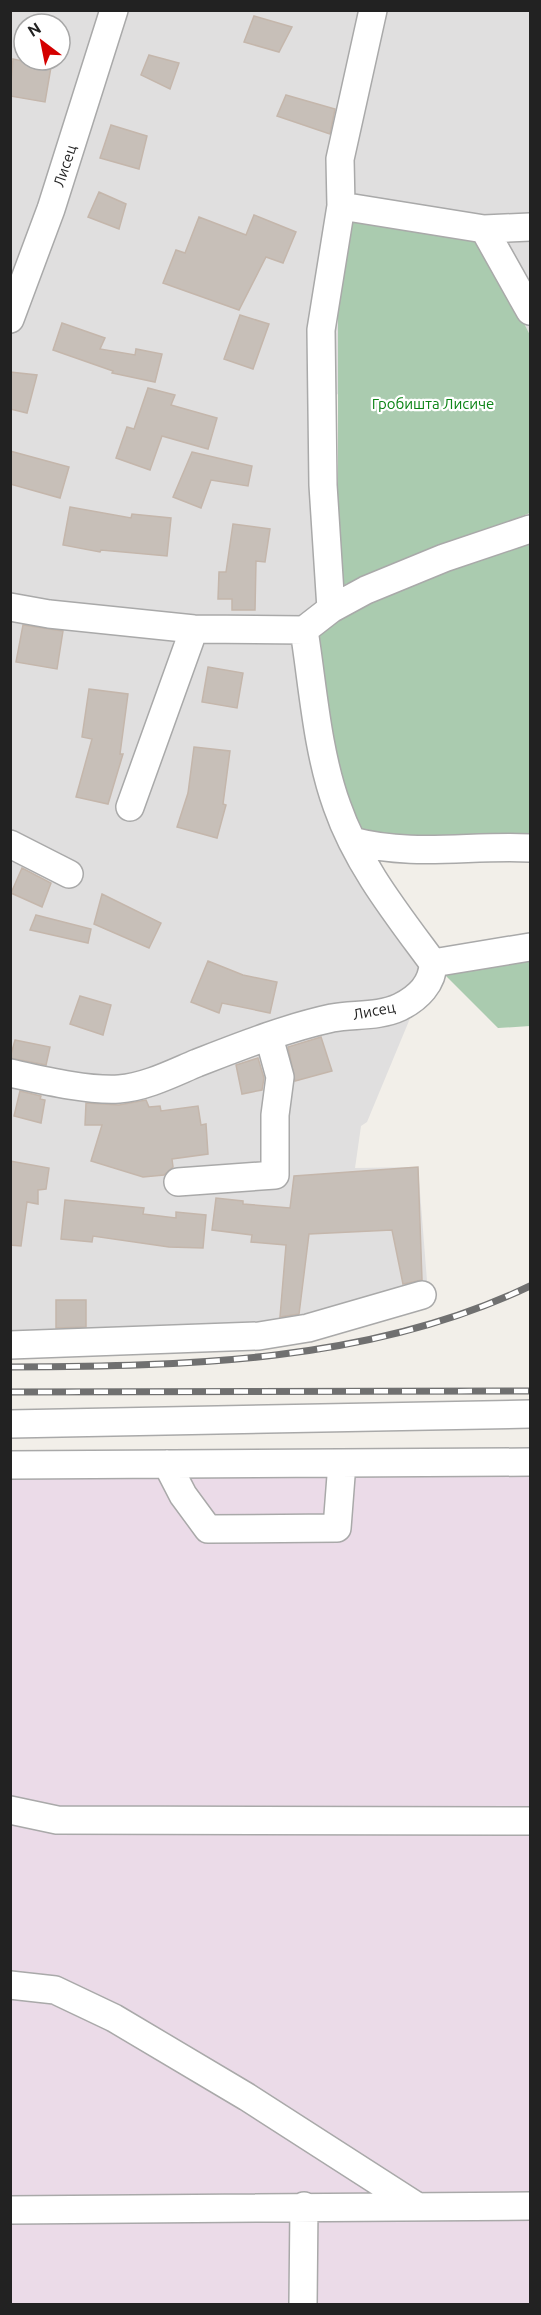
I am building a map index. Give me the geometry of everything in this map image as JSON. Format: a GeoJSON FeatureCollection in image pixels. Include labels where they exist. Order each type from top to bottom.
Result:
{"type":"FeatureCollection","features":[{"type":"Feature","properties":{"kind":"street","name":"Лисец"},"geometry":{"type":"LineString","coordinates":[[10,320],[51,209],[114,10]]}},
{"type":"Feature","properties":{"kind":"street"},"geometry":{"type":"LineString","coordinates":[[331,609],[323,485],[321,330],[341,206],[340,159],[373,10]]}},
{"type":"Feature","properties":{"kind":"street"},"geometry":{"type":"LineString","coordinates":[[341,206],[484,229],[531,227]]}},
{"type":"Feature","properties":{"kind":"street"},"geometry":{"type":"LineString","coordinates":[[484,229],[531,311]]}},
{"type":"Feature","properties":{"kind":"street"},"geometry":{"type":"LineString","coordinates":[[10,607],[49,614],[194,629],[304,630],[331,609],[366,590],[444,558],[531,529]]}},
{"type":"Feature","properties":{"kind":"street"},"geometry":{"type":"LineString","coordinates":[[130,807],[194,629]]}},
{"type":"Feature","properties":{"kind":"street"},"geometry":{"type":"LineString","coordinates":[[304,630],[325,762],[336,805],[352,841],[386,899],[433,963],[531,947]]}},
{"type":"Feature","properties":{"kind":"street"},"geometry":{"type":"LineString","coordinates":[[352,841],[411,851],[469,846],[531,848]]}},
{"type":"Feature","properties":{"kind":"street"},"geometry":{"type":"LineString","coordinates":[[10,844],[69,874]]}},
{"type":"Feature","properties":{"kind":"street","name":"Лисец"},"geometry":{"type":"LineString","coordinates":[[10,1073],[52,1082],[119,1089],[154,1080],[269,1037],[332,1018],[399,1008],[423,990],[433,974],[433,963]]}},
{"type":"Feature","properties":{"kind":"street"},"geometry":{"type":"LineString","coordinates":[[178,1182],[275,1175],[275,1115],[280,1077],[269,1037]]}},
{"type":"Feature","properties":{"kind":"street"},"geometry":{"type":"LineString","coordinates":[[10,1345],[259,1336],[308,1328],[422,1295]]}},
{"type":"Feature","properties":{"kind":"street"},"geometry":{"type":"LineString","coordinates":[[10,1424],[531,1414]]}},
{"type":"Feature","properties":{"kind":"street"},"geometry":{"type":"LineString","coordinates":[[10,1465],[531,1462]]}},
{"type":"Feature","properties":{"kind":"street"},"geometry":{"type":"LineString","coordinates":[[167,1464],[183,1495],[208,1529],[243,1529],[337,1528],[342,1463]]}},
{"type":"Feature","properties":{"kind":"street"},"geometry":{"type":"LineString","coordinates":[[10,1810],[57,1820],[531,1821]]}},
{"type":"Feature","properties":{"kind":"street"},"geometry":{"type":"LineString","coordinates":[[10,1985],[55,1990],[114,2018],[247,2097],[415,2205]]}},
{"type":"Feature","properties":{"kind":"street"},"geometry":{"type":"LineString","coordinates":[[10,2210],[415,2205],[531,2206]]}},
{"type":"Feature","properties":{"kind":"street"},"geometry":{"type":"LineString","coordinates":[[303,2304],[304,2206]]}},
{"type":"Feature","properties":{"kind":"shaded area"},"geometry":{"type":"Polygon","coordinates":[[[10,11],[530,11],[530,335],[513,304],[336,395],[336,805],[433,963],[367,1122],[361,1126],[355,1168],[418,1167],[429,1306],[358,1329],[163,1340],[11,1345],[10,11]]]}},
{"type":"Feature","properties":{"kind":"shaded area"},"geometry":{"type":"Polygon","coordinates":[[[530,1454],[530,2304],[11,2304],[10,1455],[530,1454]]]}},
{"type":"Feature","properties":{"kind":"green space","name":"Гробишта Лисиче"},"geometry":{"type":"Polygon","coordinates":[[[353,221],[463,230],[484,246],[530,335],[530,513],[338,587],[338,300],[353,221]]]}},
{"type":"Feature","properties":{"kind":"green space"},"geometry":{"type":"Polygon","coordinates":[[[530,529],[530,848],[352,841],[304,630],[530,529]]]}},
{"type":"Feature","properties":{"kind":"green space"},"geometry":{"type":"Polygon","coordinates":[[[530,947],[530,1026],[498,1028],[433,963],[530,947]]]}},
{"type":"Feature","properties":{"kind":"building"},"geometry":{"type":"Polygon","coordinates":[[[254,16],[292,27],[279,52],[244,42],[254,16]]]}},
{"type":"Feature","properties":{"kind":"building"},"geometry":{"type":"Polygon","coordinates":[[[149,55],[179,63],[170,89],[141,75],[149,55]]]}},
{"type":"Feature","properties":{"kind":"building"},"geometry":{"type":"Polygon","coordinates":[[[12,71],[50,72],[45,102],[10,96],[12,71]]]}},
{"type":"Feature","properties":{"kind":"building"},"geometry":{"type":"Polygon","coordinates":[[[286,95],[335,109],[330,134],[277,116],[286,95]]]}},
{"type":"Feature","properties":{"kind":"building"},"geometry":{"type":"Polygon","coordinates":[[[111,125],[147,136],[139,169],[100,158],[111,125]]]}},
{"type":"Feature","properties":{"kind":"building"},"geometry":{"type":"Polygon","coordinates":[[[99,192],[126,204],[119,229],[88,217],[99,192]]]}},
{"type":"Feature","properties":{"kind":"building"},"geometry":{"type":"Polygon","coordinates":[[[254,215],[296,232],[283,263],[266,257],[239,310],[163,283],[176,250],[185,253],[199,217],[246,235],[254,215]]]}},
{"type":"Feature","properties":{"kind":"building"},"geometry":{"type":"Polygon","coordinates":[[[240,315],[269,324],[253,369],[224,359],[240,315]]]}},
{"type":"Feature","properties":{"kind":"building"},"geometry":{"type":"Polygon","coordinates":[[[62,323],[105,338],[100,349],[135,355],[136,349],[162,354],[155,382],[112,373],[113,371],[53,350],[62,323]]]}},
{"type":"Feature","properties":{"kind":"building"},"geometry":{"type":"Polygon","coordinates":[[[10,372],[37,375],[27,413],[10,409],[10,372]]]}},
{"type":"Feature","properties":{"kind":"building"},"geometry":{"type":"Polygon","coordinates":[[[148,388],[175,395],[171,405],[217,418],[208,449],[162,436],[150,470],[116,458],[127,427],[134,429],[148,388]]]}},
{"type":"Feature","properties":{"kind":"building"},"geometry":{"type":"Polygon","coordinates":[[[10,451],[69,467],[60,498],[10,484],[10,451]]]}},
{"type":"Feature","properties":{"kind":"building"},"geometry":{"type":"Polygon","coordinates":[[[192,452],[252,466],[248,486],[211,480],[201,508],[173,497],[192,452]]]}},
{"type":"Feature","properties":{"kind":"building"},"geometry":{"type":"Polygon","coordinates":[[[70,507],[131,518],[132,514],[171,518],[167,556],[101,550],[100,552],[63,545],[70,507]]]}},
{"type":"Feature","properties":{"kind":"building"},"geometry":{"type":"Polygon","coordinates":[[[233,524],[270,529],[265,562],[256,561],[255,610],[232,610],[232,599],[218,599],[219,572],[226,572],[233,524]]]}},
{"type":"Feature","properties":{"kind":"building"},"geometry":{"type":"Polygon","coordinates":[[[23,625],[63,631],[57,669],[16,662],[23,625]]]}},
{"type":"Feature","properties":{"kind":"building"},"geometry":{"type":"Polygon","coordinates":[[[208,667],[243,673],[237,708],[202,702],[208,667]]]}},
{"type":"Feature","properties":{"kind":"building"},"geometry":{"type":"Polygon","coordinates":[[[89,689],[128,694],[120,754],[123,754],[108,804],[76,797],[92,739],[82,737],[89,689]]]}},
{"type":"Feature","properties":{"kind":"building"},"geometry":{"type":"Polygon","coordinates":[[[194,747],[230,751],[223,804],[226,805],[217,838],[177,827],[188,793],[194,747]]]}},
{"type":"Feature","properties":{"kind":"building"},"geometry":{"type":"Polygon","coordinates":[[[22,868],[51,883],[42,907],[11,893],[22,868]]]}},
{"type":"Feature","properties":{"kind":"building"},"geometry":{"type":"Polygon","coordinates":[[[102,894],[161,923],[149,948],[94,924],[102,894]]]}},
{"type":"Feature","properties":{"kind":"building"},"geometry":{"type":"Polygon","coordinates":[[[36,915],[91,929],[88,943],[30,930],[36,915]]]}},
{"type":"Feature","properties":{"kind":"building"},"geometry":{"type":"Polygon","coordinates":[[[208,961],[243,975],[277,982],[270,1013],[222,1003],[219,1013],[191,1002],[208,961]]]}},
{"type":"Feature","properties":{"kind":"building"},"geometry":{"type":"Polygon","coordinates":[[[80,996],[111,1005],[103,1035],[70,1024],[80,996]]]}},
{"type":"Feature","properties":{"kind":"building"},"geometry":{"type":"Polygon","coordinates":[[[321,1037],[332,1071],[295,1081],[288,1047],[321,1037]]]}},
{"type":"Feature","properties":{"kind":"building"},"geometry":{"type":"Polygon","coordinates":[[[15,1040],[50,1047],[46,1065],[10,1058],[15,1040]]]}},
{"type":"Feature","properties":{"kind":"building"},"geometry":{"type":"Polygon","coordinates":[[[258,1058],[264,1078],[262,1090],[242,1094],[236,1065],[258,1058]]]}},
{"type":"Feature","properties":{"kind":"building"},"geometry":{"type":"Polygon","coordinates":[[[20,1091],[41,1096],[40,1099],[45,1100],[41,1123],[14,1116],[20,1091]]]}},
{"type":"Feature","properties":{"kind":"building"},"geometry":{"type":"Polygon","coordinates":[[[146,1100],[149,1107],[160,1106],[161,1111],[198,1106],[201,1125],[206,1124],[208,1154],[172,1159],[173,1167],[164,1175],[143,1177],[91,1161],[102,1125],[85,1125],[86,1103],[119,1105],[146,1100]]]}},
{"type":"Feature","properties":{"kind":"building"},"geometry":{"type":"Polygon","coordinates":[[[10,1161],[49,1168],[46,1189],[38,1190],[38,1204],[27,1202],[21,1246],[10,1245],[10,1161]]]}},
{"type":"Feature","properties":{"kind":"building"},"geometry":{"type":"Polygon","coordinates":[[[418,1167],[422,1280],[403,1284],[392,1230],[309,1234],[299,1314],[280,1317],[286,1245],[251,1242],[252,1235],[212,1230],[216,1198],[243,1201],[243,1204],[290,1208],[294,1176],[418,1167]]]}},
{"type":"Feature","properties":{"kind":"building"},"geometry":{"type":"Polygon","coordinates":[[[65,1200],[144,1208],[143,1214],[176,1218],[176,1212],[206,1215],[203,1248],[169,1247],[93,1236],[92,1242],[61,1239],[65,1200]]]}},
{"type":"Feature","properties":{"kind":"building"},"geometry":{"type":"Polygon","coordinates":[[[56,1300],[86,1300],[86,1327],[56,1328],[56,1300]]]}},
{"type":"Feature","properties":{"kind":"railway"},"geometry":{"type":"LineString","coordinates":[[10,1367],[143,1365],[209,1361],[276,1355],[341,1345],[406,1331],[469,1312],[530,1286]]}},
{"type":"Feature","properties":{"kind":"railway"},"geometry":{"type":"LineString","coordinates":[[10,1392],[530,1391]]}}]}
